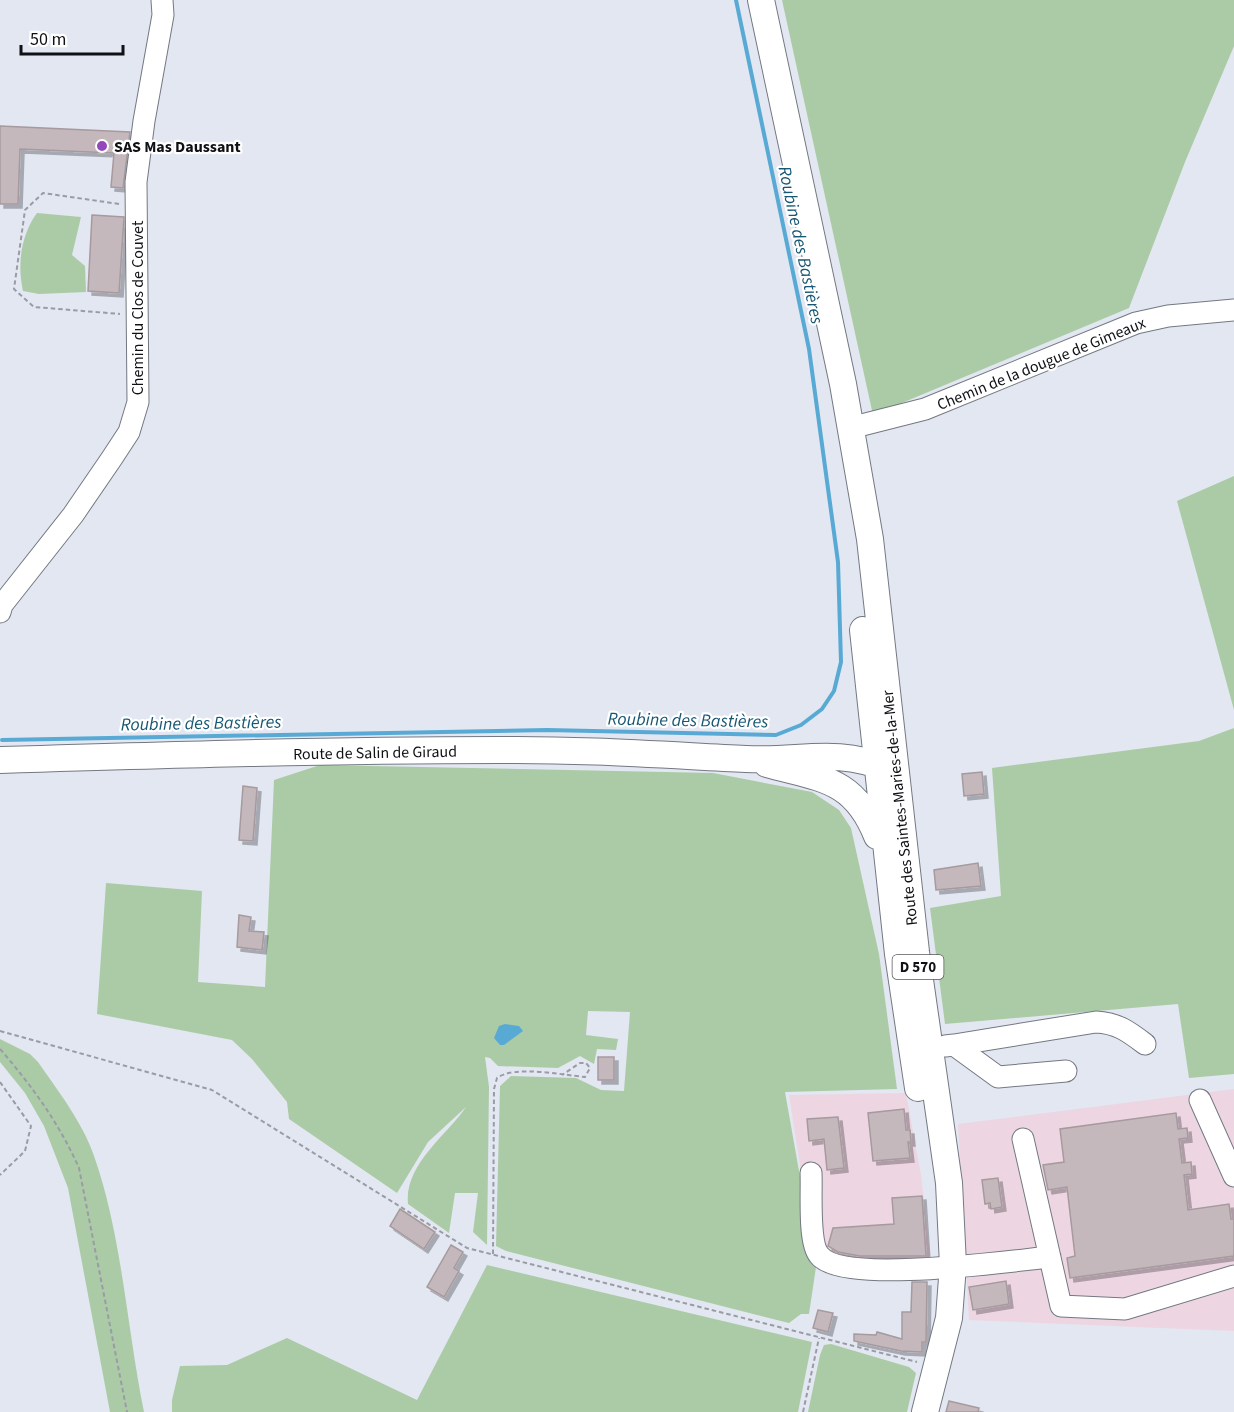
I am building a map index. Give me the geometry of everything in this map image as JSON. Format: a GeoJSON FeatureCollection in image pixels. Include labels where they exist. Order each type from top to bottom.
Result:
{"type":"FeatureCollection","features":[{"type":"Feature","properties":{"kind":"main road","name":"Route des Saintes-Maries-de-la-Mer"},"geometry":{"type":"LineString","coordinates":[[761,0],[850,428],[870,539],[883,772]]}},
{"type":"Feature","properties":{"kind":"main road","name":"Route des Saintes-Maries-de-la-Mer"},"geometry":{"type":"LineString","coordinates":[[855,463],[856,542],[868,699],[932,1048],[928,1096],[941,1184],[946,1266],[936,1366],[925,1412]]}},
{"type":"Feature","properties":{"kind":"main road"},"geometry":{"type":"LineString","coordinates":[[826,756],[856,736],[868,699]]}},
{"type":"Feature","properties":{"kind":"main road","name":"Route de Salin de Giraud"},"geometry":{"type":"LineString","coordinates":[[0,760],[499,750],[671,753],[749,759],[826,756],[883,772]]}},
{"type":"Feature","properties":{"kind":"main road","name":"Route de Salin de Giraud"},"geometry":{"type":"LineString","coordinates":[[749,759],[838,784],[858,785],[883,772]]}},
{"type":"Feature","properties":{"kind":"main road","name":"Route de Salin de Giraud"},"geometry":{"type":"LineString","coordinates":[[838,784],[859,801],[895,855]]}},
{"type":"Feature","properties":{"kind":"street","name":"Chemin du Clos de Couvet"},"geometry":{"type":"LineString","coordinates":[[0,612],[20,582],[73,515],[129,432],[138,402],[136,182],[144,121],[163,15],[162,0]]}},
{"type":"Feature","properties":{"kind":"street","name":"Chemin de la dougue de Gimeaux"},"geometry":{"type":"LineString","coordinates":[[850,428],[925,409],[1136,323],[1168,316],[1234,310]]}},
{"type":"Feature","properties":{"kind":"street"},"geometry":{"type":"LineString","coordinates":[[932,1048],[1095,1022],[1111,1023],[1126,1029],[1145,1044]]}},
{"type":"Feature","properties":{"kind":"street"},"geometry":{"type":"LineString","coordinates":[[932,1048],[998,1077],[1066,1071]]}},
{"type":"Feature","properties":{"kind":"street"},"geometry":{"type":"LineString","coordinates":[[1200,1100],[1234,1176]]}},
{"type":"Feature","properties":{"kind":"street"},"geometry":{"type":"LineString","coordinates":[[1023,1139],[1061,1306],[1125,1309],[1234,1276]]}},
{"type":"Feature","properties":{"kind":"street"},"geometry":{"type":"LineString","coordinates":[[811,1173],[814,1243],[818,1254],[827,1263],[840,1267],[889,1271],[1050,1257]]}},
{"type":"Feature","properties":{"kind":"path"},"geometry":{"type":"LineString","coordinates":[[136,207],[43,193],[25,210],[14,289],[34,307],[136,315]]}},
{"type":"Feature","properties":{"kind":"path"},"geometry":{"type":"LineString","coordinates":[[0,1031],[212,1090],[467,1248],[936,1366]]}},
{"type":"Feature","properties":{"kind":"path"},"geometry":{"type":"LineString","coordinates":[[0,1049],[34,1089],[67,1141],[79,1168],[127,1412]]}},
{"type":"Feature","properties":{"kind":"path"},"geometry":{"type":"LineString","coordinates":[[493,1254],[494,1089],[497,1078],[513,1071],[585,1077],[590,1068],[586,1063],[580,1063],[562,1075]]}},
{"type":"Feature","properties":{"kind":"path"},"geometry":{"type":"LineString","coordinates":[[0,1082],[31,1126],[25,1151],[0,1175]]}},
{"type":"Feature","properties":{"kind":"path"},"geometry":{"type":"LineString","coordinates":[[803,1412],[819,1338]]}},
{"type":"Feature","properties":{"kind":"shaded area"},"geometry":{"type":"Polygon","coordinates":[[[1234,1089],[1234,1331],[969,1320],[958,1124],[1234,1089]]]}},
{"type":"Feature","properties":{"kind":"shaded area"},"geometry":{"type":"Polygon","coordinates":[[[906,1093],[921,1175],[931,1264],[816,1267],[789,1095],[906,1093]]]}},
{"type":"Feature","properties":{"kind":"green space"},"geometry":{"type":"Polygon","coordinates":[[[782,0],[1234,0],[1234,46],[1185,162],[1129,308],[873,415],[782,0]]]}},
{"type":"Feature","properties":{"kind":"green space"},"geometry":{"type":"Polygon","coordinates":[[[37,213],[81,217],[72,255],[85,266],[86,292],[39,294],[23,291],[20,271],[22,250],[27,231],[37,213]]]}},
{"type":"Feature","properties":{"kind":"green space"},"geometry":{"type":"Polygon","coordinates":[[[1234,476],[1234,710],[1177,501],[1234,476]]]}},
{"type":"Feature","properties":{"kind":"green space"},"geometry":{"type":"Polygon","coordinates":[[[1234,728],[1234,1074],[1189,1078],[1178,1004],[945,1024],[930,908],[1001,896],[992,768],[1199,741],[1234,728]]]}},
{"type":"Feature","properties":{"kind":"green space"},"geometry":{"type":"Polygon","coordinates":[[[320,765],[713,773],[812,792],[839,810],[851,828],[879,954],[897,1089],[785,1092],[816,1267],[809,1314],[801,1314],[789,1323],[506,1251],[496,1246],[500,1086],[511,1076],[576,1078],[601,1090],[624,1091],[630,1012],[588,1011],[586,1035],[618,1039],[616,1050],[597,1049],[594,1064],[580,1056],[558,1068],[498,1066],[490,1058],[485,1057],[489,1087],[487,1245],[473,1232],[478,1193],[455,1193],[449,1233],[408,1204],[409,1190],[419,1164],[466,1107],[428,1142],[397,1193],[289,1119],[287,1102],[252,1059],[232,1040],[97,1014],[106,883],[202,891],[198,982],[265,987],[274,780],[320,765]]]}},
{"type":"Feature","properties":{"kind":"green space"},"geometry":{"type":"Polygon","coordinates":[[[0,1039],[30,1054],[38,1062],[83,1131],[94,1156],[118,1250],[144,1412],[110,1412],[68,1188],[44,1126],[25,1093],[0,1062],[0,1039]]]}},
{"type":"Feature","properties":{"kind":"green space"},"geometry":{"type":"Polygon","coordinates":[[[487,1265],[812,1342],[798,1412],[172,1412],[172,1400],[180,1366],[227,1365],[287,1338],[417,1400],[487,1265]]]}},
{"type":"Feature","properties":{"kind":"green space"},"geometry":{"type":"Polygon","coordinates":[[[831,1344],[909,1367],[916,1373],[907,1412],[808,1412],[820,1355],[824,1345],[831,1344]]]}},
{"type":"Feature","properties":{"kind":"water"},"geometry":{"type":"Polygon","coordinates":[[[505,1024],[519,1026],[523,1031],[504,1045],[500,1045],[494,1038],[499,1026],[505,1024]]]}},
{"type":"Feature","properties":{"kind":"building"},"geometry":{"type":"Polygon","coordinates":[[[0,126],[130,132],[123,188],[111,187],[114,153],[20,149],[18,204],[0,204],[0,126]]]}},
{"type":"Feature","properties":{"kind":"building"},"geometry":{"type":"Polygon","coordinates":[[[92,215],[124,217],[119,293],[88,291],[92,215]]]}},
{"type":"Feature","properties":{"kind":"building"},"geometry":{"type":"Polygon","coordinates":[[[982,772],[984,794],[964,796],[962,774],[982,772]]]}},
{"type":"Feature","properties":{"kind":"building"},"geometry":{"type":"Polygon","coordinates":[[[243,786],[257,788],[253,841],[239,840],[243,786]]]}},
{"type":"Feature","properties":{"kind":"building"},"geometry":{"type":"Polygon","coordinates":[[[978,863],[981,886],[936,890],[934,870],[978,863]]]}},
{"type":"Feature","properties":{"kind":"building"},"geometry":{"type":"Polygon","coordinates":[[[239,915],[251,917],[249,931],[264,932],[262,950],[237,947],[239,915]]]}},
{"type":"Feature","properties":{"kind":"building"},"geometry":{"type":"Polygon","coordinates":[[[598,1057],[614,1057],[614,1080],[598,1080],[598,1057]]]}},
{"type":"Feature","properties":{"kind":"building"},"geometry":{"type":"Polygon","coordinates":[[[904,1109],[906,1130],[910,1130],[911,1142],[908,1142],[910,1158],[873,1161],[868,1113],[904,1109]]]}},
{"type":"Feature","properties":{"kind":"building"},"geometry":{"type":"Polygon","coordinates":[[[1176,1113],[1178,1129],[1187,1128],[1188,1138],[1179,1139],[1182,1163],[1191,1162],[1192,1174],[1184,1175],[1188,1210],[1229,1204],[1231,1219],[1234,1219],[1234,1256],[1070,1278],[1067,1258],[1075,1256],[1067,1187],[1048,1190],[1043,1165],[1064,1162],[1060,1129],[1176,1113]]]}},
{"type":"Feature","properties":{"kind":"building"},"geometry":{"type":"Polygon","coordinates":[[[838,1117],[844,1168],[827,1170],[824,1139],[809,1141],[807,1119],[838,1117]]]}},
{"type":"Feature","properties":{"kind":"building"},"geometry":{"type":"Polygon","coordinates":[[[998,1178],[1002,1207],[991,1209],[990,1203],[985,1204],[982,1180],[998,1178]]]}},
{"type":"Feature","properties":{"kind":"building"},"geometry":{"type":"Polygon","coordinates":[[[922,1196],[926,1256],[860,1256],[838,1252],[828,1246],[833,1228],[894,1224],[892,1198],[922,1196]]]}},
{"type":"Feature","properties":{"kind":"building"},"geometry":{"type":"Polygon","coordinates":[[[400,1209],[435,1232],[424,1249],[390,1226],[400,1209]]]}},
{"type":"Feature","properties":{"kind":"building"},"geometry":{"type":"Polygon","coordinates":[[[451,1245],[463,1252],[454,1268],[459,1271],[444,1297],[427,1287],[451,1245]]]}},
{"type":"Feature","properties":{"kind":"building"},"geometry":{"type":"Polygon","coordinates":[[[1006,1281],[1009,1304],[973,1310],[969,1287],[1006,1281]]]}},
{"type":"Feature","properties":{"kind":"building"},"geometry":{"type":"Polygon","coordinates":[[[912,1282],[927,1282],[926,1342],[922,1342],[922,1352],[901,1351],[854,1341],[854,1334],[876,1335],[877,1332],[902,1339],[902,1312],[911,1312],[912,1282]]]}},
{"type":"Feature","properties":{"kind":"building"},"geometry":{"type":"Polygon","coordinates":[[[818,1310],[833,1313],[828,1332],[813,1328],[818,1310]]]}},
{"type":"Feature","properties":{"kind":"building"},"geometry":{"type":"Polygon","coordinates":[[[949,1401],[979,1408],[978,1412],[946,1412],[949,1401]]]}},
{"type":"Feature","properties":{"kind":"waterway","name":"Roubine des Bastières"},"geometry":{"type":"LineString","coordinates":[[2,740],[547,730],[776,735],[801,725],[822,709],[834,691],[841,662],[838,562],[809,349],[736,0]]}},
{"type":"Feature","properties":{"kind":"place","name":"SAS Mas Daussant"},"geometry":{"type":"Point","coordinates":[102,146]}}]}
